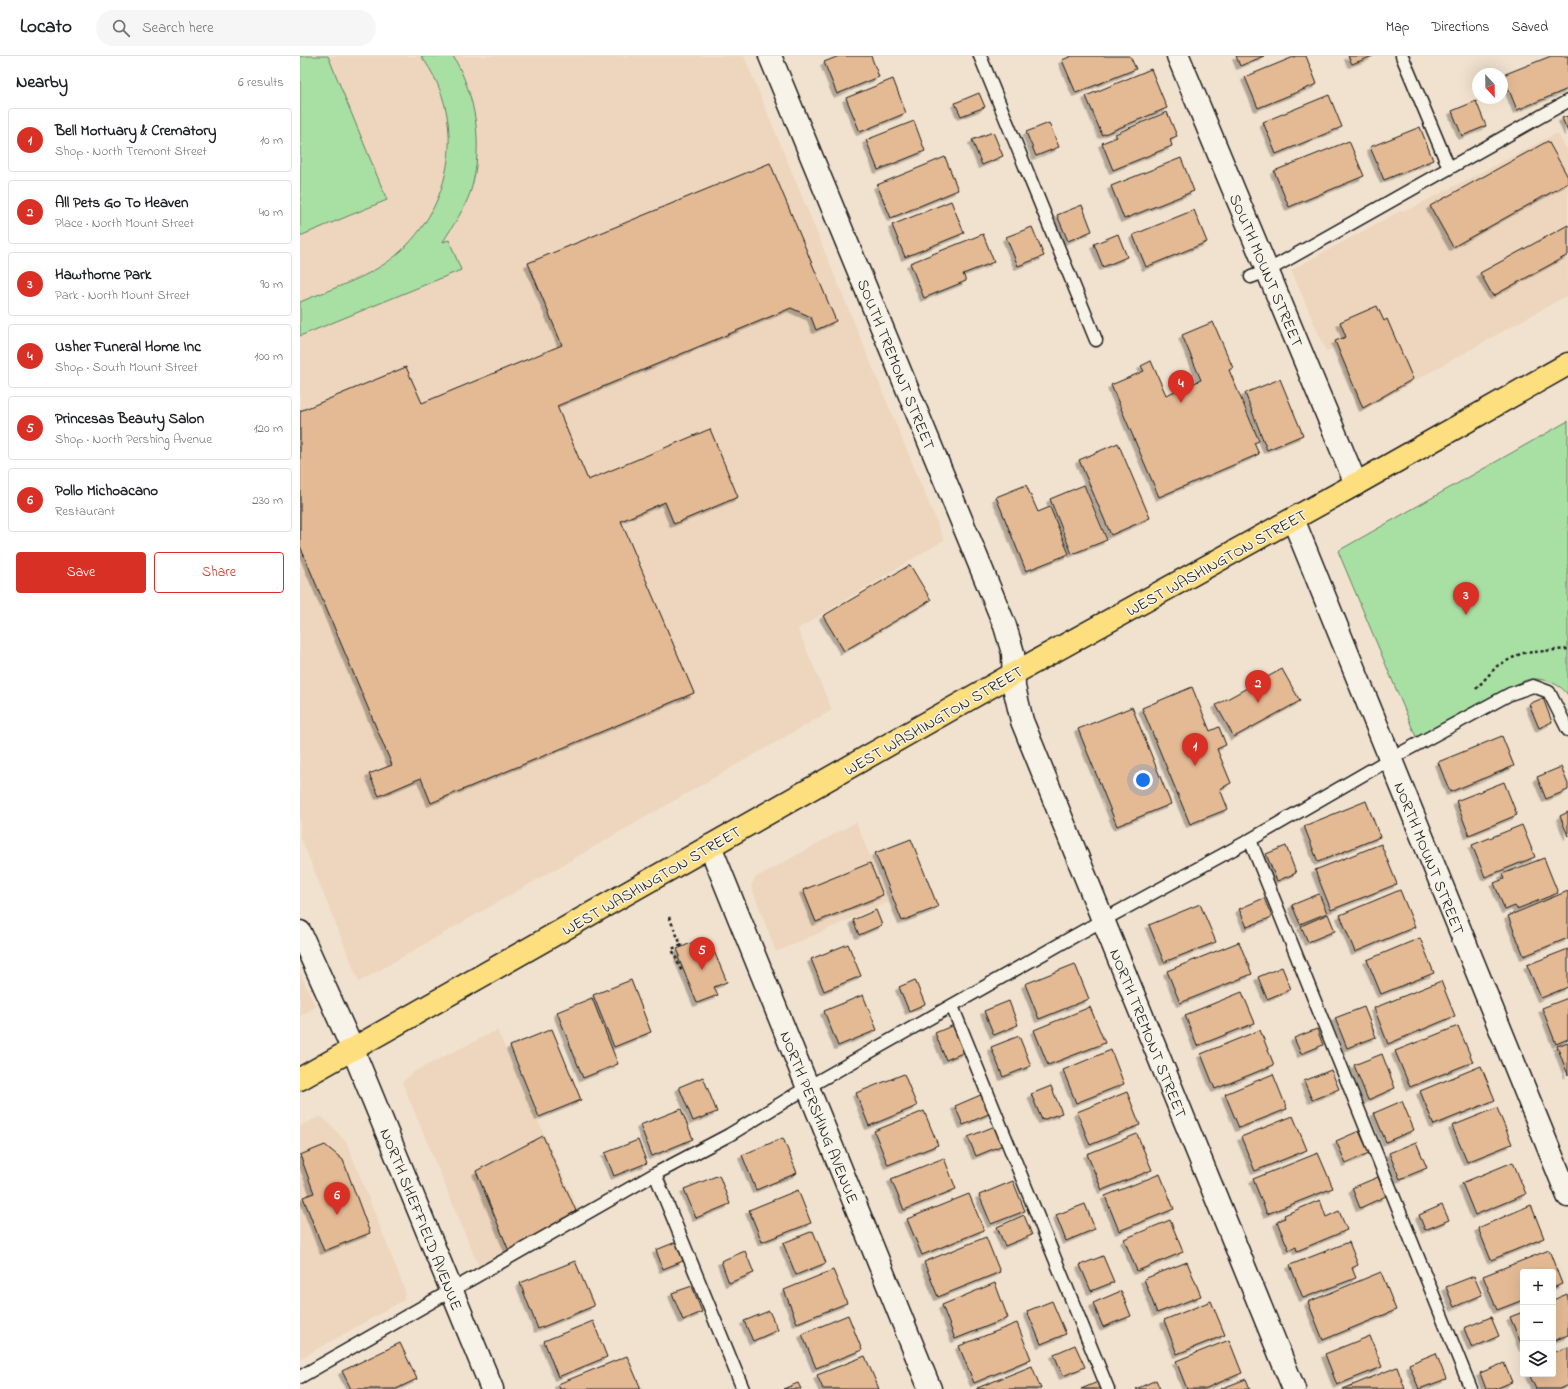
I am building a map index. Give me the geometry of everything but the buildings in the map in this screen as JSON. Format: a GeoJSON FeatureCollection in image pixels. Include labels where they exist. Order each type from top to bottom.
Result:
{"type":"FeatureCollection","features":[{"type":"Feature","properties":{"kind":"main road","name":"WEST WASHINGTON STREET"},"geometry":{"type":"LineString","coordinates":[[300,1079],[1014,674],[1568,364]]}},
{"type":"Feature","properties":{"kind":"street","name":"SOUTH TREMONT STREET"},"geometry":{"type":"LineString","coordinates":[[770,56],[1005,626],[1013,653],[1014,674]]}},
{"type":"Feature","properties":{"kind":"street","name":"SOUTH MOUNT STREET"},"geometry":{"type":"LineString","coordinates":[[1178,56],[1259,274],[1356,484]]}},
{"type":"Feature","properties":{"kind":"street","name":"NORTH MOUNT STREET"},"geometry":{"type":"LineString","coordinates":[[1293,519],[1568,1196]]}},
{"type":"Feature","properties":{"kind":"street","name":"NORTH TREMONT STREET"},"geometry":{"type":"LineString","coordinates":[[1014,674],[1016,700],[1022,721],[1294,1389]]}},
{"type":"Feature","properties":{"kind":"street","name":"NORTH PERSHING AVENUE"},"geometry":{"type":"LineString","coordinates":[[710,846],[930,1389]]}},
{"type":"Feature","properties":{"kind":"street","name":"NORTH SHEFFIELD AVENUE"},"geometry":{"type":"LineString","coordinates":[[300,932],[353,1050],[492,1389]]}},
{"type":"Feature","properties":{"kind":"lane"},"geometry":{"type":"LineString","coordinates":[[980,56],[1096,340]]}},
{"type":"Feature","properties":{"kind":"lane"},"geometry":{"type":"LineString","coordinates":[[1402,56],[1449,168]]}},
{"type":"Feature","properties":{"kind":"lane"},"geometry":{"type":"LineString","coordinates":[[1259,274],[1568,101]]}},
{"type":"Feature","properties":{"kind":"lane"},"geometry":{"type":"LineString","coordinates":[[300,1377],[655,1174],[729,1135],[808,1087],[1103,920],[1250,840],[1390,759],[1510,694],[1532,686],[1550,692],[1568,730]]}},
{"type":"Feature","properties":{"kind":"lane"},"geometry":{"type":"LineString","coordinates":[[1250,840],[1471,1389]]}},
{"type":"Feature","properties":{"kind":"lane"},"geometry":{"type":"LineString","coordinates":[[952,1006],[1108,1389]]}},
{"type":"Feature","properties":{"kind":"lane"},"geometry":{"type":"LineString","coordinates":[[655,1174],[743,1389]]}},
{"type":"Feature","properties":{"kind":"path"},"geometry":{"type":"LineString","coordinates":[[669,917],[681,946],[672,949],[682,972]]}},
{"type":"Feature","properties":{"kind":"shaded area"},"geometry":{"type":"Polygon","coordinates":[[[300,56],[744,56],[944,540],[798,629],[832,710],[359,982],[300,836],[300,56]]]}},
{"type":"Feature","properties":{"kind":"shaded area"},"geometry":{"type":"Polygon","coordinates":[[[1557,133],[1568,151],[1568,295],[1361,411],[1335,348],[1326,351],[1291,270],[1398,212],[1412,208],[1557,133]]]}},
{"type":"Feature","properties":{"kind":"shaded area"},"geometry":{"type":"Polygon","coordinates":[[[856,822],[889,902],[776,952],[751,886],[755,878],[856,822]]]}},
{"type":"Feature","properties":{"kind":"shaded area"},"geometry":{"type":"Polygon","coordinates":[[[300,973],[316,1007],[300,1016],[300,973]]]}},
{"type":"Feature","properties":{"kind":"shaded area"},"geometry":{"type":"Polygon","coordinates":[[[497,1030],[580,1213],[480,1270],[402,1082],[415,1071],[497,1030]]]}},
{"type":"Feature","properties":{"kind":"shaded area"},"geometry":{"type":"Polygon","coordinates":[[[320,1116],[326,1120],[347,1143],[405,1290],[404,1300],[300,1359],[300,1126],[320,1116]]]}},
{"type":"Feature","properties":{"kind":"green space"},"geometry":{"type":"Polygon","coordinates":[[[300,56],[328,56],[387,200],[300,236],[300,56]]]}},
{"type":"Feature","properties":{"kind":"green space"},"geometry":{"type":"Polygon","coordinates":[[[421,56],[453,56],[467,87],[476,121],[477,156],[471,190],[462,210],[443,242],[449,240],[461,270],[300,336],[300,302],[353,281],[383,265],[406,246],[425,222],[439,196],[447,168],[449,139],[446,110],[437,82],[421,56]]]}},
{"type":"Feature","properties":{"kind":"green space"},"geometry":{"type":"Polygon","coordinates":[[[1568,421],[1568,695],[1565,691],[1552,682],[1537,679],[1526,680],[1417,739],[1338,551],[1568,421]]]}},
{"type":"Feature","properties":{"kind":"place","name":"Usher Funeral Home Inc"},"geometry":{"type":"Point","coordinates":[1181,403]}},
{"type":"Feature","properties":{"kind":"place","name":"Hawthorne Park"},"geometry":{"type":"Point","coordinates":[1466,615]}},
{"type":"Feature","properties":{"kind":"place","name":"All Pets Go To Heaven"},"geometry":{"type":"Point","coordinates":[1258,703]}},
{"type":"Feature","properties":{"kind":"place","name":"Bell Mortuary & Crematory"},"geometry":{"type":"Point","coordinates":[1195,766]}},
{"type":"Feature","properties":{"kind":"place","name":"Princesas Beauty Salon"},"geometry":{"type":"Point","coordinates":[702,970]}},
{"type":"Feature","properties":{"kind":"place","name":"Pollo Michoacano"},"geometry":{"type":"Point","coordinates":[337,1215]}}]}
